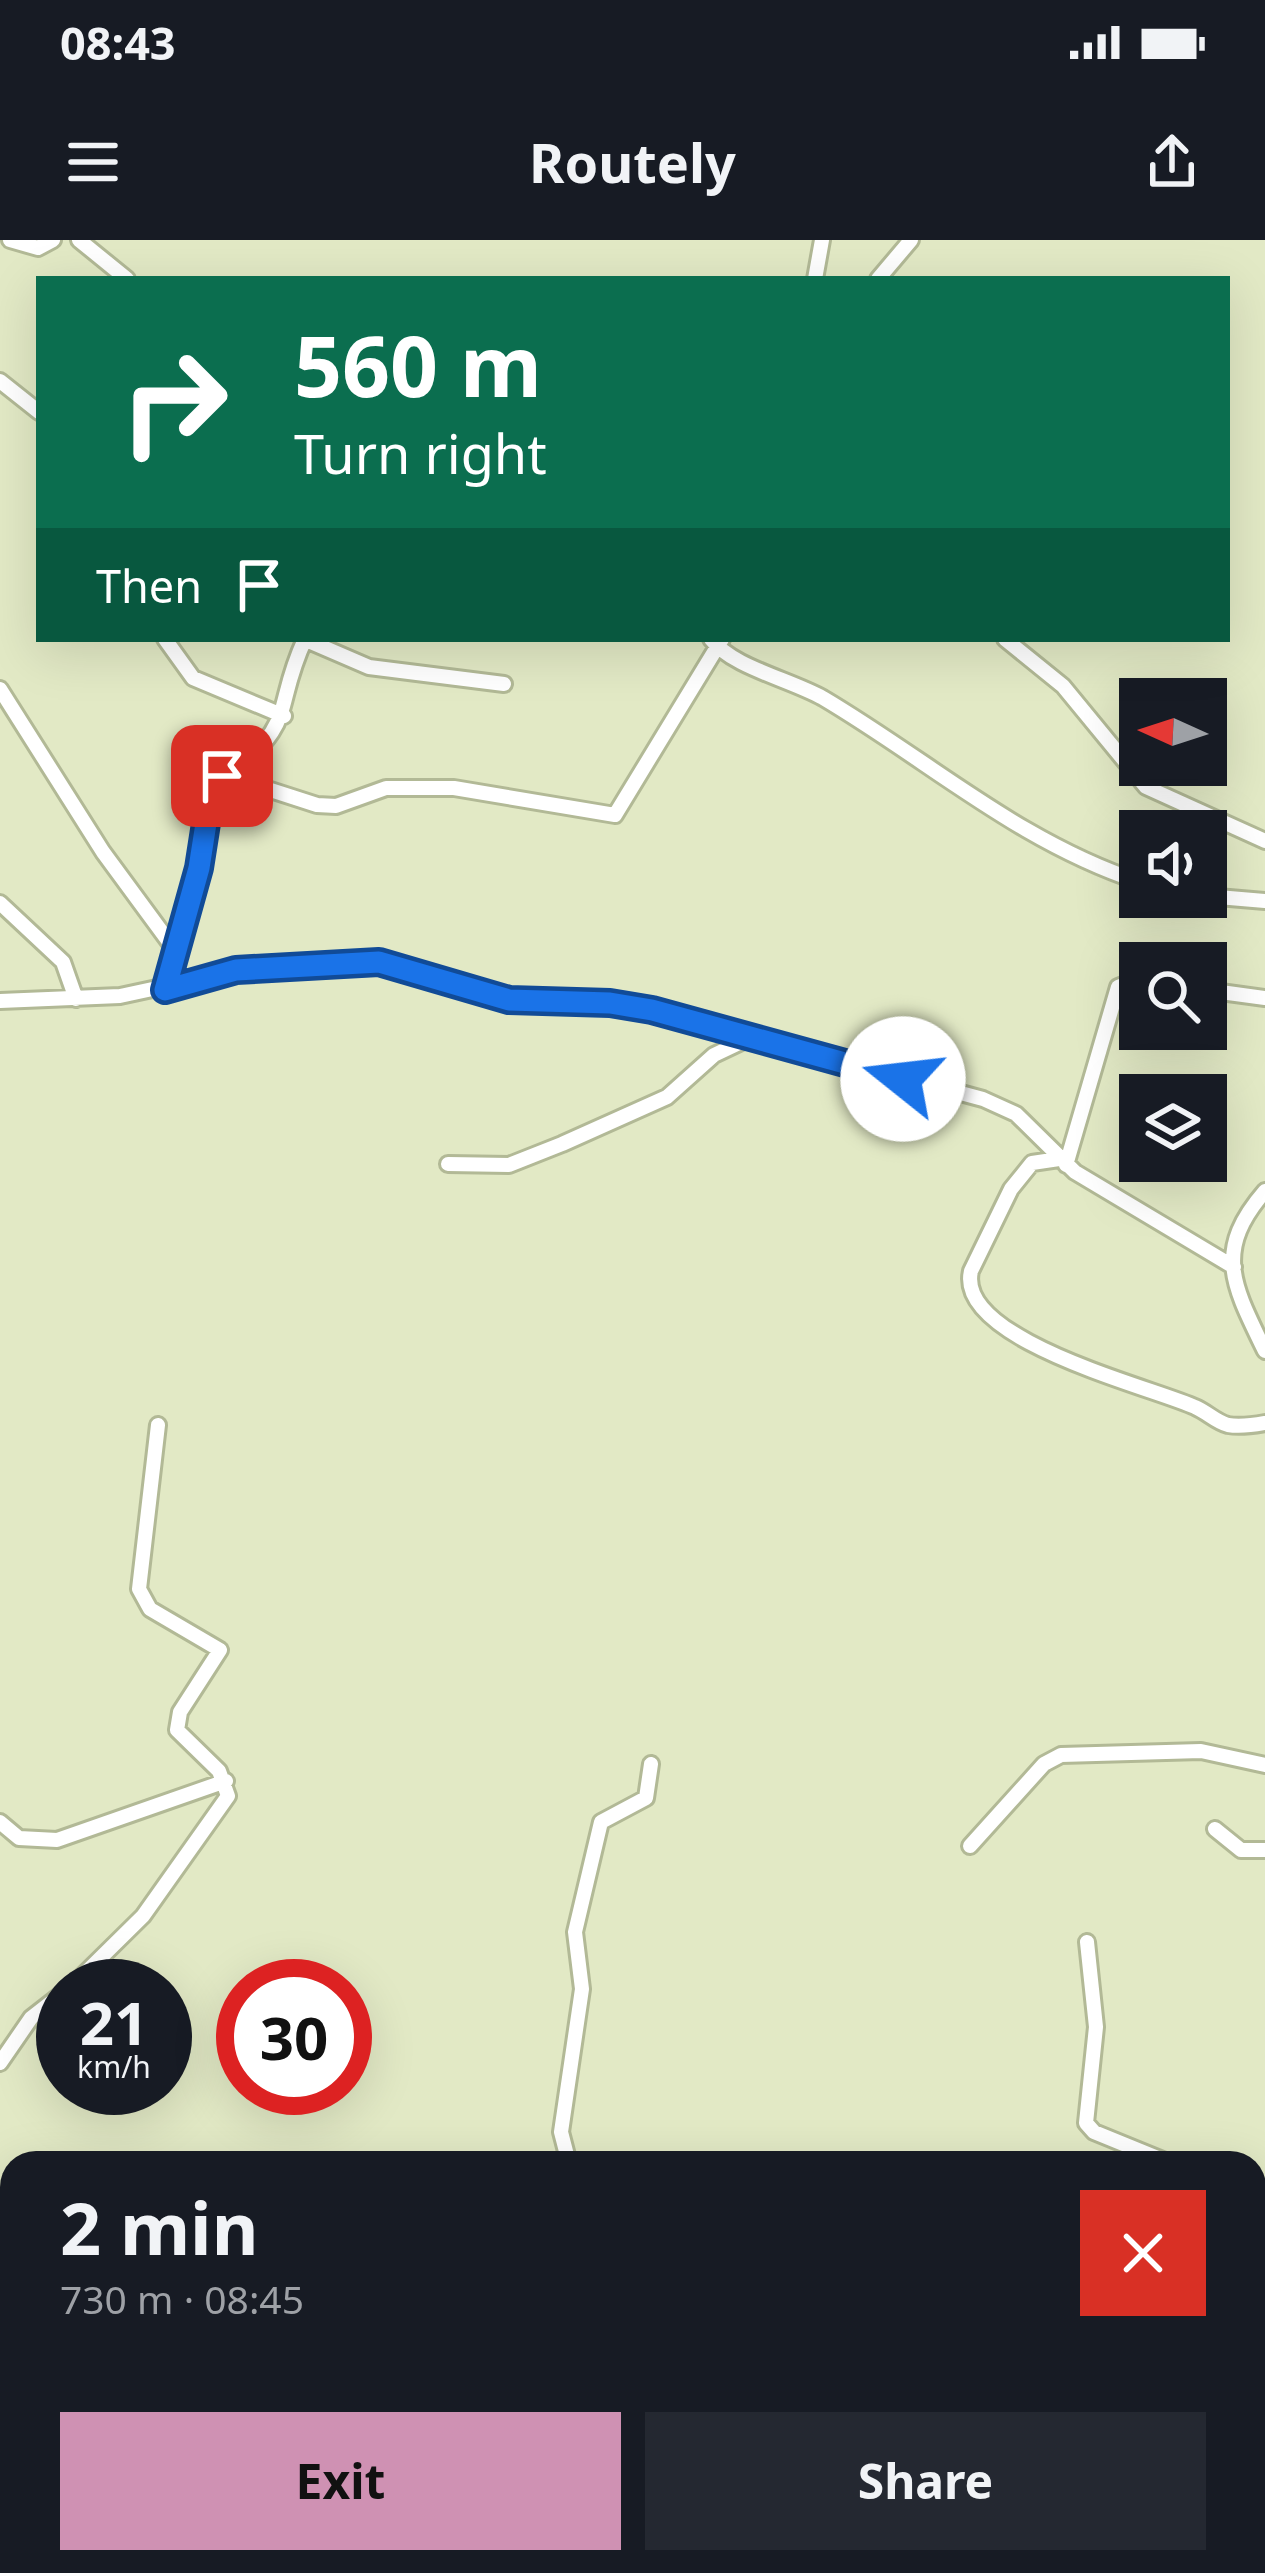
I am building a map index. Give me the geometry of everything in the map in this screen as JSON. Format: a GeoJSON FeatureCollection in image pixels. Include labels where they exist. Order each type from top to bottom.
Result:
{"type":"FeatureCollection","features":[{"type":"Feature","properties":{"kind":"street"},"geometry":{"type":"LineString","coordinates":[[10,240],[38,248],[53,240]]}},
{"type":"Feature","properties":{"kind":"street"},"geometry":{"type":"LineString","coordinates":[[79,240],[123,276]]}},
{"type":"Feature","properties":{"kind":"street"},"geometry":{"type":"LineString","coordinates":[[816,276],[822,240]]}},
{"type":"Feature","properties":{"kind":"street"},"geometry":{"type":"LineString","coordinates":[[881,276],[911,240]]}},
{"type":"Feature","properties":{"kind":"street"},"geometry":{"type":"LineString","coordinates":[[0,381],[36,410]]}},
{"type":"Feature","properties":{"kind":"street"},"geometry":{"type":"LineString","coordinates":[[167,642],[193,678],[284,716]]}},
{"type":"Feature","properties":{"kind":"street"},"geometry":{"type":"LineString","coordinates":[[165,990],[199,868],[212,785],[265,745],[284,716],[303,642]]}},
{"type":"Feature","properties":{"kind":"street"},"geometry":{"type":"LineString","coordinates":[[311,642],[369,667],[505,683]]}},
{"type":"Feature","properties":{"kind":"street"},"geometry":{"type":"LineString","coordinates":[[226,776],[316,806],[336,806],[386,788],[454,788],[615,815],[717,642],[852,716],[1020,830],[1119,873]]}},
{"type":"Feature","properties":{"kind":"street"},"geometry":{"type":"LineString","coordinates":[[1009,642],[1063,686],[1146,787],[1265,841]]}},
{"type":"Feature","properties":{"kind":"street"},"geometry":{"type":"LineString","coordinates":[[0,688],[103,852],[175,950]]}},
{"type":"Feature","properties":{"kind":"street"},"geometry":{"type":"LineString","coordinates":[[1227,898],[1265,902]]}},
{"type":"Feature","properties":{"kind":"street"},"geometry":{"type":"LineString","coordinates":[[0,904],[63,962],[76,999]]}},
{"type":"Feature","properties":{"kind":"street"},"geometry":{"type":"LineString","coordinates":[[0,1001],[165,990],[236,970],[379,962],[509,1000],[610,1003],[754,1036],[983,1099],[1026,1122],[1062,1162],[1234,1267]]}},
{"type":"Feature","properties":{"kind":"street"},"geometry":{"type":"LineString","coordinates":[[1062,1162],[1119,985]]}},
{"type":"Feature","properties":{"kind":"street"},"geometry":{"type":"LineString","coordinates":[[1227,993],[1265,998]]}},
{"type":"Feature","properties":{"kind":"street"},"geometry":{"type":"LineString","coordinates":[[448,1164],[509,1165],[562,1144],[667,1096],[715,1054],[754,1036]]}},
{"type":"Feature","properties":{"kind":"street"},"geometry":{"type":"LineString","coordinates":[[1062,1162],[1032,1163],[1011,1189],[971,1271],[968,1283],[977,1300],[1051,1358],[1195,1407],[1224,1424],[1265,1424]]}},
{"type":"Feature","properties":{"kind":"street"},"geometry":{"type":"LineString","coordinates":[[1265,1191],[1234,1231],[1234,1267],[1265,1351]]}},
{"type":"Feature","properties":{"kind":"street"},"geometry":{"type":"LineString","coordinates":[[99,1959],[143,1916],[224,1807],[226,1781],[177,1730],[180,1712],[220,1650],[149,1609],[139,1589],[158,1425]]}},
{"type":"Feature","properties":{"kind":"street"},"geometry":{"type":"LineString","coordinates":[[970,1846],[1045,1764],[1061,1755],[1201,1750],[1265,1765]]}},
{"type":"Feature","properties":{"kind":"street"},"geometry":{"type":"LineString","coordinates":[[566,2151],[561,2132],[582,1989],[575,1932],[591,1851],[601,1822],[646,1798],[651,1764]]}},
{"type":"Feature","properties":{"kind":"street"},"geometry":{"type":"LineString","coordinates":[[0,1822],[19,1838],[57,1840],[226,1781]]}},
{"type":"Feature","properties":{"kind":"street"},"geometry":{"type":"LineString","coordinates":[[1215,1829],[1239,1850],[1265,1850]]}},
{"type":"Feature","properties":{"kind":"street"},"geometry":{"type":"LineString","coordinates":[[1088,1942],[1096,2027],[1086,2123],[1094,2132],[1141,2151]]}},
{"type":"Feature","properties":{"kind":"street"},"geometry":{"type":"LineString","coordinates":[[0,2063],[36,2014]]}},
{"type":"Feature","properties":{"kind":"route"},"geometry":{"type":"LineString","coordinates":[[222,776],[212,785],[199,868],[165,990],[236,970],[379,962],[509,1000],[610,1003],[652,1010],[903,1079]]}}]}
